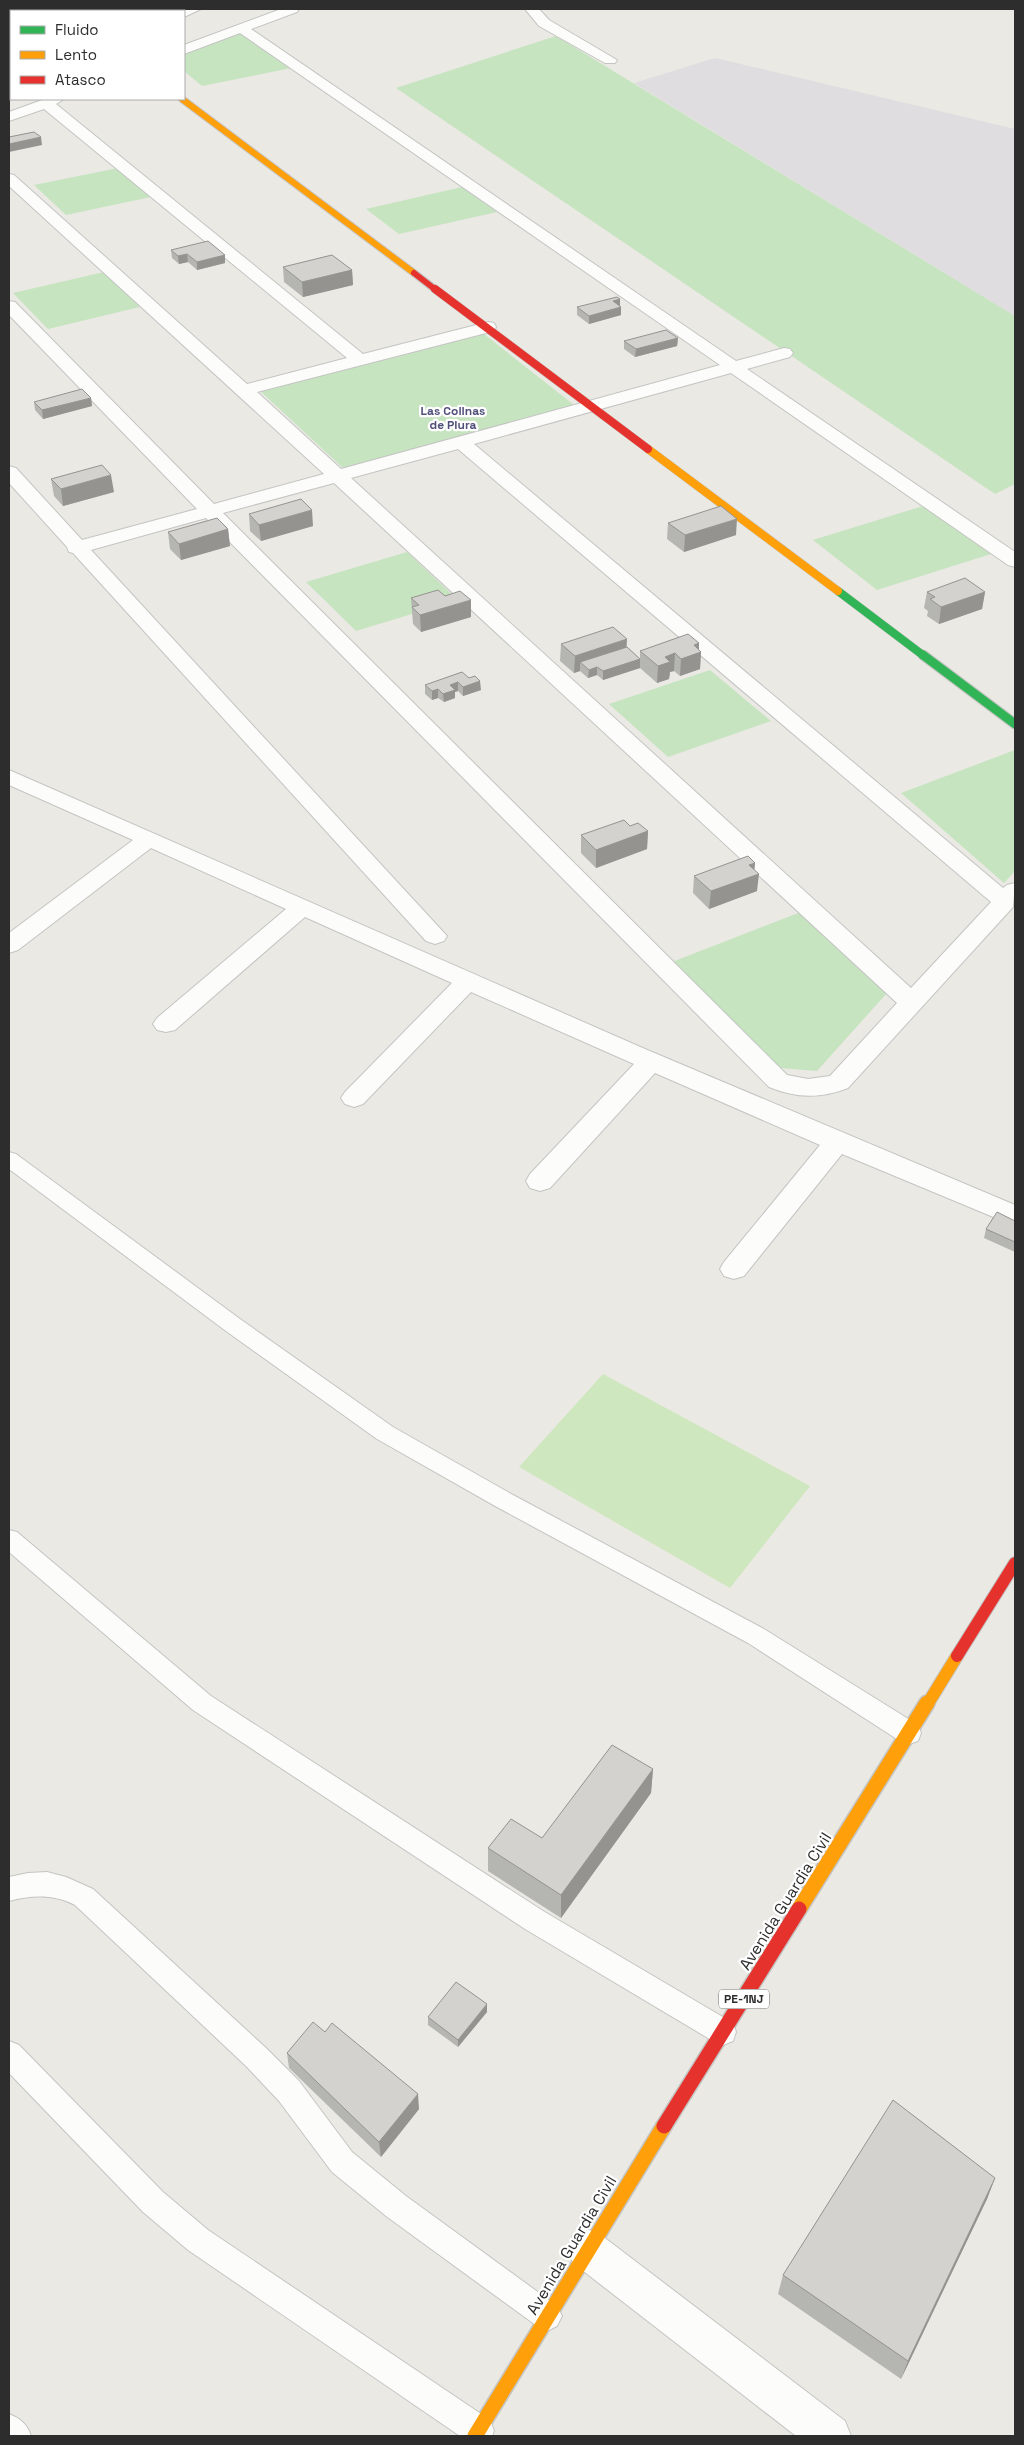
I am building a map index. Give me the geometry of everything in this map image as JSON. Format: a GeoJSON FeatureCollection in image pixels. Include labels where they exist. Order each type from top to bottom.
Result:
{"type":"FeatureCollection","features":[{"type":"Feature","properties":{"kind":"main road"},"geometry":{"type":"LineString","coordinates":[[183,100],[488,327],[599,399],[1015,724]]}},
{"type":"Feature","properties":{"kind":"main road"},"geometry":{"type":"LineString","coordinates":[[599,399],[625,412]]}},
{"type":"Feature","properties":{"kind":"main road","name":"Avenida Guardia Civil"},"geometry":{"type":"LineString","coordinates":[[477,2433],[587,2249],[1015,1564]]}},
{"type":"Feature","properties":{"kind":"street"},"geometry":{"type":"LineString","coordinates":[[185,50],[292,9]]}},
{"type":"Feature","properties":{"kind":"street"},"geometry":{"type":"LineString","coordinates":[[532,9],[544,23],[610,60]]}},
{"type":"Feature","properties":{"kind":"street"},"geometry":{"type":"LineString","coordinates":[[241,28],[735,366],[1015,561]]}},
{"type":"Feature","properties":{"kind":"street"},"geometry":{"type":"LineString","coordinates":[[9,117],[51,101],[360,360]]}},
{"type":"Feature","properties":{"kind":"street"},"geometry":{"type":"LineString","coordinates":[[9,178],[244,390],[911,1002]]}},
{"type":"Feature","properties":{"kind":"street"},"geometry":{"type":"LineString","coordinates":[[9,306],[210,511],[778,1081],[790,1086],[810,1089],[822,1088],[839,1082],[1010,896],[461,442]]}},
{"type":"Feature","properties":{"kind":"street"},"geometry":{"type":"LineString","coordinates":[[244,390],[488,327]]}},
{"type":"Feature","properties":{"kind":"street"},"geometry":{"type":"LineString","coordinates":[[76,548],[461,442],[599,399],[784,353]]}},
{"type":"Feature","properties":{"kind":"street"},"geometry":{"type":"LineString","coordinates":[[9,472],[76,548],[435,936]]}},
{"type":"Feature","properties":{"kind":"street"},"geometry":{"type":"LineString","coordinates":[[9,777],[836,1143],[1015,1216]]}},
{"type":"Feature","properties":{"kind":"street"},"geometry":{"type":"LineString","coordinates":[[9,945],[149,839]]}},
{"type":"Feature","properties":{"kind":"street"},"geometry":{"type":"LineString","coordinates":[[166,1024],[303,907]]}},
{"type":"Feature","properties":{"kind":"street"},"geometry":{"type":"LineString","coordinates":[[354,1098],[468,981]]}},
{"type":"Feature","properties":{"kind":"street"},"geometry":{"type":"LineString","coordinates":[[540,1181],[651,1062]]}},
{"type":"Feature","properties":{"kind":"street"},"geometry":{"type":"LineString","coordinates":[[734,1268],[836,1143]]}},
{"type":"Feature","properties":{"kind":"street"},"geometry":{"type":"LineString","coordinates":[[587,2249],[830,2436]]}},
{"type":"Feature","properties":{"kind":"lane"},"geometry":{"type":"LineString","coordinates":[[9,1159],[249,1336],[385,1433],[505,1501],[756,1636],[909,1733]]}},
{"type":"Feature","properties":{"kind":"lane"},"geometry":{"type":"LineString","coordinates":[[9,1539],[202,1703],[534,1920],[723,2032]]}},
{"type":"Feature","properties":{"kind":"lane"},"geometry":{"type":"LineString","coordinates":[[9,1890],[28,1884],[43,1884],[70,1889],[84,1897],[256,2057],[289,2091],[342,2162],[396,2206],[547,2316]]}},
{"type":"Feature","properties":{"kind":"lane"},"geometry":{"type":"LineString","coordinates":[[9,2054],[153,2202],[198,2240],[477,2433]]}},
{"type":"Feature","properties":{"kind":"lane"},"geometry":{"type":"LineString","coordinates":[[9,2429],[16,2436]]}},
{"type":"Feature","properties":{"kind":"shaded area"},"geometry":{"type":"Polygon","coordinates":[[[715,58],[1015,129],[1015,316],[634,83],[715,58]]]}},
{"type":"Feature","properties":{"kind":"green space"},"geometry":{"type":"Polygon","coordinates":[[[241,31],[292,68],[202,86],[185,72],[185,54],[241,31]]]}},
{"type":"Feature","properties":{"kind":"green space"},"geometry":{"type":"Polygon","coordinates":[[[556,36],[1015,316],[1015,484],[995,494],[396,88],[556,36]]]}},
{"type":"Feature","properties":{"kind":"green space"},"geometry":{"type":"Polygon","coordinates":[[[118,168],[151,197],[66,215],[34,185],[118,168]]]}},
{"type":"Feature","properties":{"kind":"green space"},"geometry":{"type":"Polygon","coordinates":[[[462,187],[497,212],[399,234],[366,209],[462,187]]]}},
{"type":"Feature","properties":{"kind":"green space"},"geometry":{"type":"Polygon","coordinates":[[[104,272],[140,307],[48,329],[13,293],[104,272]]]}},
{"type":"Feature","properties":{"kind":"green space"},"geometry":{"type":"Polygon","coordinates":[[[484,334],[574,405],[343,468],[260,391],[484,334]]]}},
{"type":"Feature","properties":{"kind":"green space"},"geometry":{"type":"Polygon","coordinates":[[[923,506],[991,554],[877,590],[813,540],[923,506]]]}},
{"type":"Feature","properties":{"kind":"green space"},"geometry":{"type":"Polygon","coordinates":[[[407,552],[458,600],[356,631],[306,582],[407,552]]]}},
{"type":"Feature","properties":{"kind":"green space"},"geometry":{"type":"Polygon","coordinates":[[[710,670],[771,721],[668,757],[609,704],[710,670]]]}},
{"type":"Feature","properties":{"kind":"green space"},"geometry":{"type":"Polygon","coordinates":[[[1015,750],[1015,871],[1004,883],[901,793],[1015,750]]]}},
{"type":"Feature","properties":{"kind":"green space"},"geometry":{"type":"Polygon","coordinates":[[[801,912],[887,993],[817,1071],[780,1068],[672,962],[801,912]]]}},
{"type":"Feature","properties":{"kind":"green space"},"geometry":{"type":"Polygon","coordinates":[[[603,1374],[810,1486],[730,1588],[519,1467],[603,1374]]]}},
{"type":"Feature","properties":{"kind":"building"},"geometry":{"type":"Polygon","coordinates":[[[34,132],[41,137],[9,144],[9,137],[34,132]]]}},
{"type":"Feature","properties":{"kind":"building"},"geometry":{"type":"Polygon","coordinates":[[[208,241],[225,255],[197,262],[187,254],[178,256],[171,250],[208,241]]]}},
{"type":"Feature","properties":{"kind":"building"},"geometry":{"type":"Polygon","coordinates":[[[332,255],[352,270],[302,282],[283,267],[332,255]]]}},
{"type":"Feature","properties":{"kind":"building"},"geometry":{"type":"Polygon","coordinates":[[[617,297],[620,299],[613,301],[621,307],[589,316],[577,307],[617,297]]]}},
{"type":"Feature","properties":{"kind":"building"},"geometry":{"type":"Polygon","coordinates":[[[666,330],[678,338],[636,349],[624,341],[666,330]]]}},
{"type":"Feature","properties":{"kind":"building"},"geometry":{"type":"Polygon","coordinates":[[[82,389],[91,398],[42,410],[34,402],[82,389]]]}},
{"type":"Feature","properties":{"kind":"building"},"geometry":{"type":"Polygon","coordinates":[[[102,465],[111,475],[61,489],[51,479],[102,465]]]}},
{"type":"Feature","properties":{"kind":"building"},"geometry":{"type":"Polygon","coordinates":[[[301,499],[312,510],[259,525],[249,514],[301,499]]]}},
{"type":"Feature","properties":{"kind":"building"},"geometry":{"type":"Polygon","coordinates":[[[721,506],[737,519],[685,535],[668,523],[721,506]]]}},
{"type":"Feature","properties":{"kind":"building"},"geometry":{"type":"Polygon","coordinates":[[[217,518],[228,529],[179,544],[168,532],[217,518]]]}},
{"type":"Feature","properties":{"kind":"building"},"geometry":{"type":"Polygon","coordinates":[[[965,578],[985,592],[941,607],[930,599],[935,597],[927,592],[965,578]]]}},
{"type":"Feature","properties":{"kind":"building"},"geometry":{"type":"Polygon","coordinates":[[[438,590],[445,596],[460,591],[471,600],[420,615],[412,607],[419,605],[411,598],[438,590]]]}},
{"type":"Feature","properties":{"kind":"building"},"geometry":{"type":"Polygon","coordinates":[[[613,627],[627,639],[575,656],[561,644],[613,627]]]}},
{"type":"Feature","properties":{"kind":"building"},"geometry":{"type":"Polygon","coordinates":[[[688,634],[699,643],[694,645],[701,652],[681,659],[675,653],[665,657],[670,662],[658,666],[640,651],[688,634]]]}},
{"type":"Feature","properties":{"kind":"building"},"geometry":{"type":"Polygon","coordinates":[[[627,647],[640,659],[603,671],[597,667],[589,670],[580,662],[627,647]]]}},
{"type":"Feature","properties":{"kind":"building"},"geometry":{"type":"Polygon","coordinates":[[[462,672],[469,678],[475,676],[480,681],[463,687],[458,682],[450,685],[455,690],[443,694],[438,689],[432,691],[425,685],[462,672]]]}},
{"type":"Feature","properties":{"kind":"building"},"geometry":{"type":"Polygon","coordinates":[[[624,820],[630,826],[638,823],[648,831],[596,850],[581,835],[624,820]]]}},
{"type":"Feature","properties":{"kind":"building"},"geometry":{"type":"Polygon","coordinates":[[[748,856],[755,863],[749,865],[759,874],[711,891],[694,876],[748,856]]]}},
{"type":"Feature","properties":{"kind":"building"},"geometry":{"type":"Polygon","coordinates":[[[997,1212],[1015,1221],[1015,1242],[986,1229],[997,1212]]]}},
{"type":"Feature","properties":{"kind":"building"},"geometry":{"type":"Polygon","coordinates":[[[612,1745],[653,1769],[561,1895],[488,1848],[511,1819],[542,1838],[612,1745]]]}},
{"type":"Feature","properties":{"kind":"building"},"geometry":{"type":"Polygon","coordinates":[[[456,1982],[487,2004],[458,2040],[428,2017],[456,1982]]]}},
{"type":"Feature","properties":{"kind":"building"},"geometry":{"type":"Polygon","coordinates":[[[313,2022],[325,2032],[332,2023],[418,2094],[379,2142],[287,2053],[313,2022]]]}},
{"type":"Feature","properties":{"kind":"building"},"geometry":{"type":"Polygon","coordinates":[[[893,2100],[995,2178],[908,2361],[783,2275],[893,2100]]]}},
{"type":"Feature","properties":{"kind":"traffic: fast"},"geometry":{"type":"LineString","coordinates":[[838,591],[1015,724]]}},
{"type":"Feature","properties":{"kind":"traffic: slow"},"geometry":{"type":"LineString","coordinates":[[183,100],[414,273]]}},
{"type":"Feature","properties":{"kind":"traffic: slow"},"geometry":{"type":"LineString","coordinates":[[648,449],[838,591]]}},
{"type":"Feature","properties":{"kind":"traffic: slow"},"geometry":{"type":"LineString","coordinates":[[799,1909],[957,1656]]}},
{"type":"Feature","properties":{"kind":"traffic: slow"},"geometry":{"type":"LineString","coordinates":[[475,2436],[664,2126]]}},
{"type":"Feature","properties":{"kind":"traffic: jam"},"geometry":{"type":"LineString","coordinates":[[414,273],[648,449]]}},
{"type":"Feature","properties":{"kind":"traffic: jam"},"geometry":{"type":"LineString","coordinates":[[957,1656],[1015,1563]]}},
{"type":"Feature","properties":{"kind":"traffic: jam"},"geometry":{"type":"LineString","coordinates":[[664,2126],[799,1909]]}},
{"type":"Feature","properties":{"kind":"district","name":"Las Colinas de Piura"},"geometry":{"type":"Point","coordinates":[453,418]}}]}
